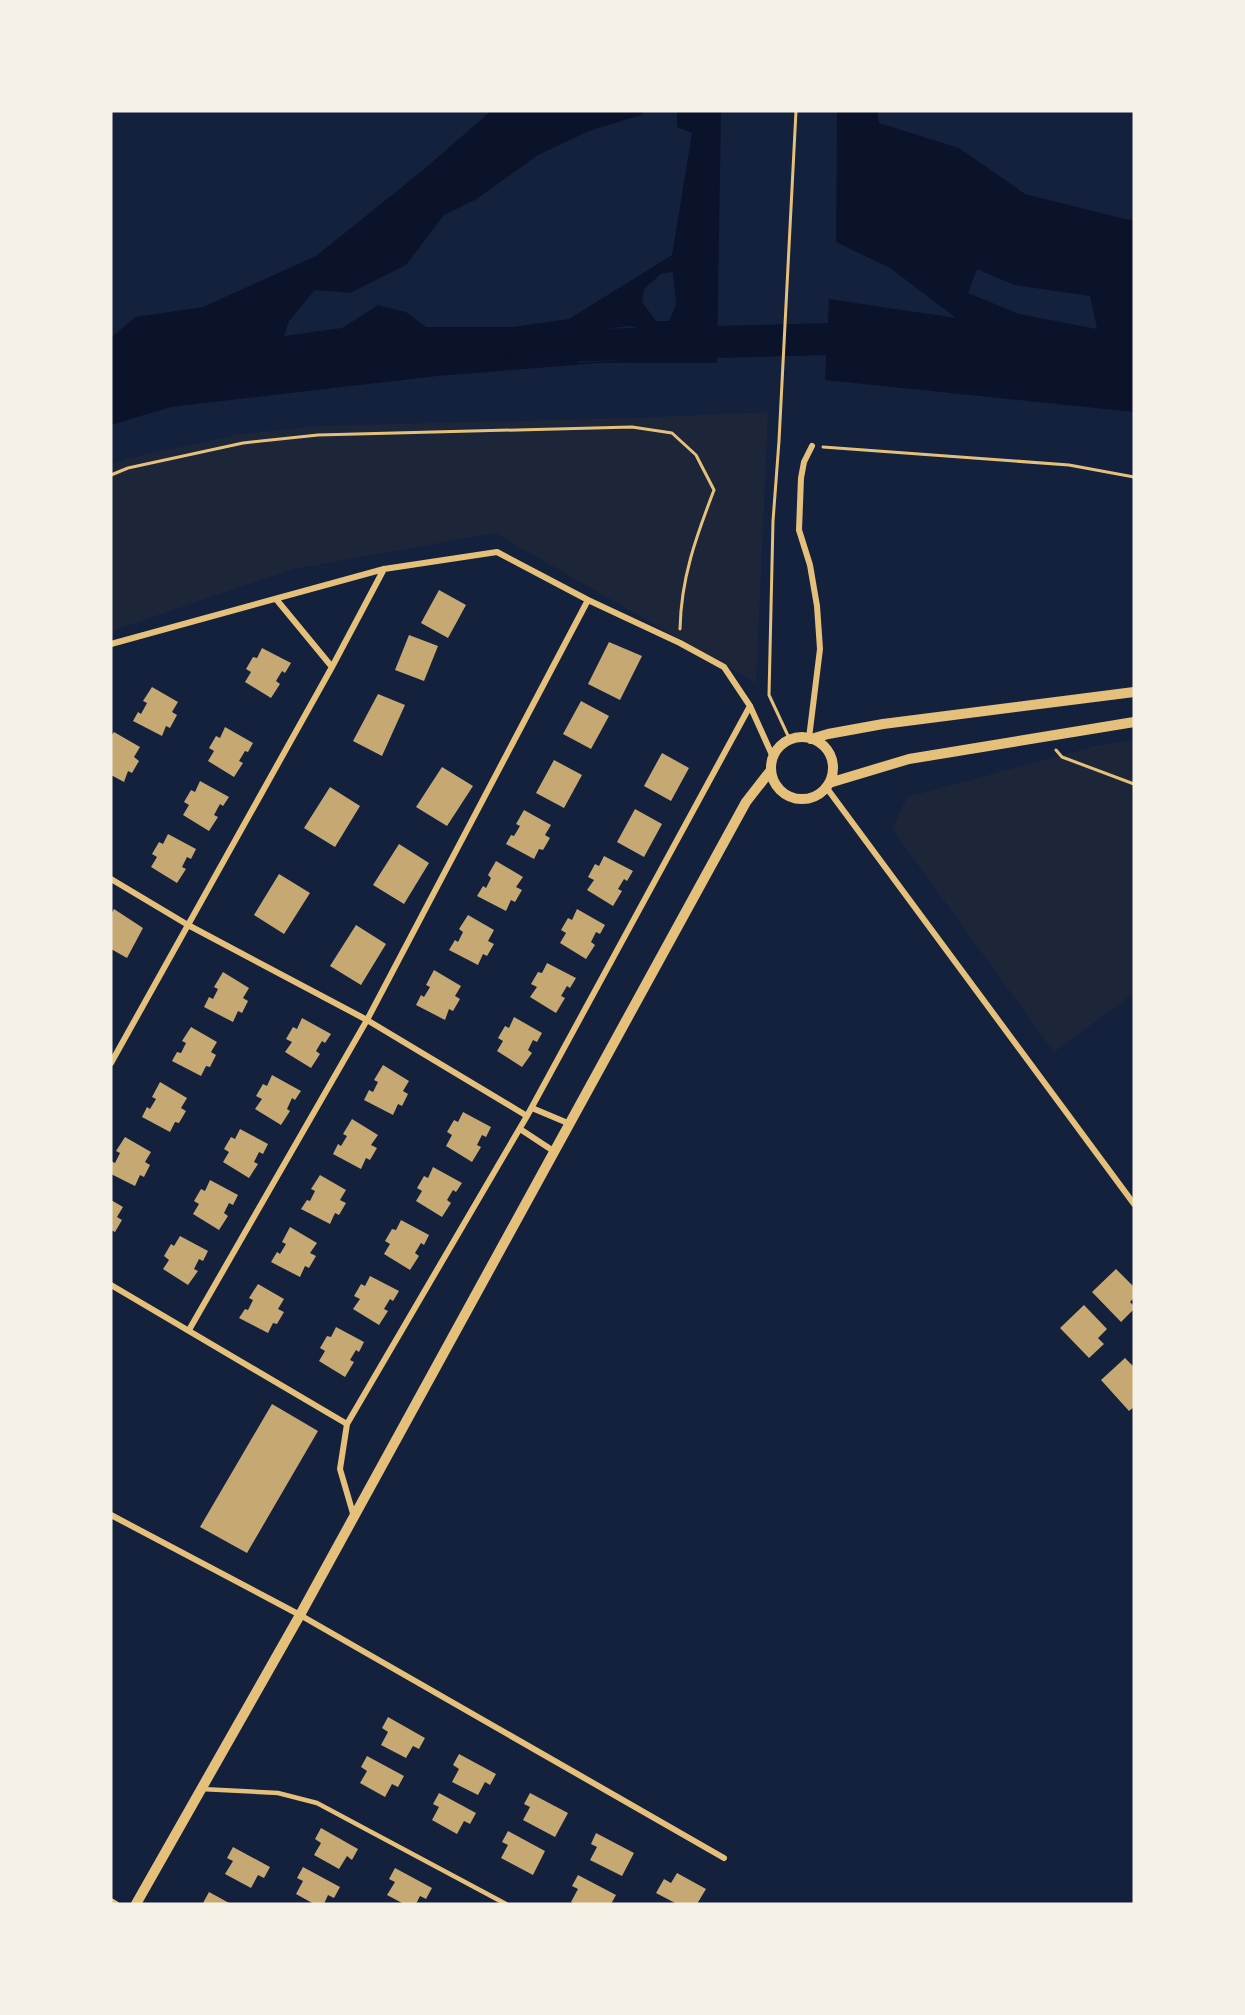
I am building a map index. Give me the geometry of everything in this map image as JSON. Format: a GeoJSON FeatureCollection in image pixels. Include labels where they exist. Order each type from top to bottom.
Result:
{"type":"FeatureCollection","features":[{"type":"Feature","properties":{"kind":"street"},"geometry":{"type":"LineString","coordinates":[[810,738],[820,649],[814,585],[799,530],[801,478],[804,462],[812,446]]}},
{"type":"Feature","properties":{"kind":"street"},"geometry":{"type":"LineString","coordinates":[[111,644],[384,569],[497,552],[724,667],[750,706],[773,757]]}},
{"type":"Feature","properties":{"kind":"street"},"geometry":{"type":"LineString","coordinates":[[111,1063],[332,667],[384,569]]}},
{"type":"Feature","properties":{"kind":"street"},"geometry":{"type":"LineString","coordinates":[[276,599],[332,667]]}},
{"type":"Feature","properties":{"kind":"street"},"geometry":{"type":"LineString","coordinates":[[189,1330],[367,1020],[588,600]]}},
{"type":"Feature","properties":{"kind":"street"},"geometry":{"type":"LineString","coordinates":[[1134,692],[883,724],[790,740],[779,747],[773,757],[771,770],[777,787],[784,794],[795,799],[806,799],[816,796],[828,785],[909,759],[1134,722]]}},
{"type":"Feature","properties":{"kind":"street"},"geometry":{"type":"LineString","coordinates":[[354,1518],[340,1469],[347,1424],[532,1108],[750,706]]}},
{"type":"Feature","properties":{"kind":"street"},"geometry":{"type":"LineString","coordinates":[[810,738],[823,745],[829,754],[833,770],[828,785]]}},
{"type":"Feature","properties":{"kind":"street"},"geometry":{"type":"LineString","coordinates":[[136,1904],[354,1518],[746,802],[771,770]]}},
{"type":"Feature","properties":{"kind":"street"},"geometry":{"type":"LineString","coordinates":[[828,785],[1134,1204]]}},
{"type":"Feature","properties":{"kind":"street"},"geometry":{"type":"LineString","coordinates":[[111,879],[188,925],[367,1020],[527,1116]]}},
{"type":"Feature","properties":{"kind":"street"},"geometry":{"type":"LineString","coordinates":[[532,1108],[570,1125]]}},
{"type":"Feature","properties":{"kind":"street"},"geometry":{"type":"LineString","coordinates":[[520,1129],[555,1152]]}},
{"type":"Feature","properties":{"kind":"street"},"geometry":{"type":"LineString","coordinates":[[111,1285],[347,1424]]}},
{"type":"Feature","properties":{"kind":"street"},"geometry":{"type":"LineString","coordinates":[[111,1515],[300,1615],[724,1858]]}},
{"type":"Feature","properties":{"kind":"street"},"geometry":{"type":"LineString","coordinates":[[111,1901],[116,1904]]}},
{"type":"Feature","properties":{"kind":"lane"},"geometry":{"type":"LineString","coordinates":[[201,1790],[278,1794],[317,1803],[506,1904]]}},
{"type":"Feature","properties":{"kind":"path"},"geometry":{"type":"LineString","coordinates":[[790,740],[769,695],[773,521],[796,111]]}},
{"type":"Feature","properties":{"kind":"path"},"geometry":{"type":"LineString","coordinates":[[111,475],[128,468],[243,443],[318,435],[632,427],[672,433],[696,455],[714,490],[692,547],[683,596],[680,643]]}},
{"type":"Feature","properties":{"kind":"path"},"geometry":{"type":"LineString","coordinates":[[812,446],[1069,465],[1134,477]]}},
{"type":"Feature","properties":{"kind":"path"},"geometry":{"type":"LineString","coordinates":[[1045,737],[1062,757],[1134,784]]}},
{"type":"Feature","properties":{"kind":"shaded area"},"geometry":{"type":"Polygon","coordinates":[[[491,111],[644,111],[641,115],[589,131],[538,155],[475,200],[444,215],[406,265],[350,293],[315,290],[289,321],[284,336],[342,328],[378,305],[406,312],[426,327],[513,327],[569,319],[672,255],[692,133],[677,127],[677,111],[721,111],[717,363],[599,363],[437,376],[171,407],[111,425],[111,338],[135,317],[203,307],[316,256],[423,170],[491,111]],[[673,272],[661,274],[644,289],[642,302],[656,321],[669,321],[676,305],[673,272]],[[630,326],[558,339],[565,360],[580,354],[578,363],[659,358],[662,335],[630,326]]]}},
{"type":"Feature","properties":{"kind":"shaded area"},"geometry":{"type":"Polygon","coordinates":[[[837,111],[877,111],[879,123],[959,148],[1025,194],[1134,220],[1134,412],[825,380],[829,299],[956,318],[890,268],[836,242],[837,111]],[[977,269],[968,293],[1019,314],[1097,329],[1090,296],[1014,285],[977,269]]]}},
{"type":"Feature","properties":{"kind":"shaded area"},"geometry":{"type":"Polygon","coordinates":[[[768,412],[756,683],[495,533],[294,569],[111,631],[111,465],[125,459],[241,434],[317,426],[768,412]]]}},
{"type":"Feature","properties":{"kind":"shaded area"},"geometry":{"type":"Polygon","coordinates":[[[1134,740],[1134,993],[1054,1052],[892,829],[907,797],[1096,746],[1134,740]]]}},
{"type":"Feature","properties":{"kind":"building"},"geometry":{"type":"Polygon","coordinates":[[[439,590],[466,605],[448,638],[421,623],[439,590]]]}},
{"type":"Feature","properties":{"kind":"building"},"geometry":{"type":"Polygon","coordinates":[[[409,635],[438,646],[424,681],[395,670],[409,635]]]}},
{"type":"Feature","properties":{"kind":"building"},"geometry":{"type":"Polygon","coordinates":[[[609,642],[642,656],[620,700],[588,684],[609,642]]]}},
{"type":"Feature","properties":{"kind":"building"},"geometry":{"type":"Polygon","coordinates":[[[262,648],[291,663],[276,681],[280,684],[271,698],[245,682],[251,672],[246,669],[253,657],[257,658],[262,648]]]}},
{"type":"Feature","properties":{"kind":"building"},"geometry":{"type":"Polygon","coordinates":[[[152,687],[178,702],[172,712],[177,715],[170,728],[166,726],[162,736],[133,721],[138,712],[141,714],[147,703],[143,701],[152,687]]]}},
{"type":"Feature","properties":{"kind":"building"},"geometry":{"type":"Polygon","coordinates":[[[378,694],[405,705],[382,756],[353,741],[378,694]]]}},
{"type":"Feature","properties":{"kind":"building"},"geometry":{"type":"Polygon","coordinates":[[[581,701],[609,716],[591,749],[563,734],[581,701]]]}},
{"type":"Feature","properties":{"kind":"building"},"geometry":{"type":"Polygon","coordinates":[[[225,727],[253,743],[239,761],[243,763],[234,777],[208,761],[214,751],[209,748],[216,736],[220,738],[225,727]]]}},
{"type":"Feature","properties":{"kind":"building"},"geometry":{"type":"Polygon","coordinates":[[[114,732],[140,747],[134,757],[139,761],[132,773],[128,771],[124,782],[111,775],[111,736],[114,732]]]}},
{"type":"Feature","properties":{"kind":"building"},"geometry":{"type":"Polygon","coordinates":[[[662,753],[689,768],[671,801],[644,786],[662,753]]]}},
{"type":"Feature","properties":{"kind":"building"},"geometry":{"type":"Polygon","coordinates":[[[554,760],[582,775],[564,808],[536,793],[554,760]]]}},
{"type":"Feature","properties":{"kind":"building"},"geometry":{"type":"Polygon","coordinates":[[[442,767],[473,786],[447,826],[416,807],[442,767]]]}},
{"type":"Feature","properties":{"kind":"building"},"geometry":{"type":"Polygon","coordinates":[[[200,781],[229,797],[223,806],[220,804],[214,815],[218,817],[209,831],[183,815],[189,805],[184,802],[191,790],[195,792],[200,781]]]}},
{"type":"Feature","properties":{"kind":"building"},"geometry":{"type":"Polygon","coordinates":[[[330,787],[360,806],[335,847],[304,828],[330,787]]]}},
{"type":"Feature","properties":{"kind":"building"},"geometry":{"type":"Polygon","coordinates":[[[635,809],[662,824],[644,857],[617,842],[635,809]]]}},
{"type":"Feature","properties":{"kind":"building"},"geometry":{"type":"Polygon","coordinates":[[[524,810],[551,825],[545,835],[550,838],[543,850],[539,849],[534,859],[506,844],[520,826],[516,824],[524,810]]]}},
{"type":"Feature","properties":{"kind":"building"},"geometry":{"type":"Polygon","coordinates":[[[168,834],[196,849],[191,859],[187,857],[182,867],[186,869],[177,883],[151,867],[157,857],[152,854],[159,842],[163,844],[168,834]]]}},
{"type":"Feature","properties":{"kind":"building"},"geometry":{"type":"Polygon","coordinates":[[[399,844],[429,863],[404,904],[373,885],[399,844]]]}},
{"type":"Feature","properties":{"kind":"building"},"geometry":{"type":"Polygon","coordinates":[[[604,856],[633,871],[618,889],[622,891],[613,906],[587,890],[594,880],[588,877],[595,864],[599,866],[604,856]]]}},
{"type":"Feature","properties":{"kind":"building"},"geometry":{"type":"Polygon","coordinates":[[[496,861],[523,877],[516,887],[522,890],[515,902],[511,900],[506,911],[477,896],[483,886],[486,888],[491,878],[488,875],[496,861]]]}},
{"type":"Feature","properties":{"kind":"building"},"geometry":{"type":"Polygon","coordinates":[[[279,874],[310,893],[284,934],[254,915],[279,874]]]}},
{"type":"Feature","properties":{"kind":"building"},"geometry":{"type":"Polygon","coordinates":[[[114,909],[143,928],[127,958],[111,949],[111,914],[114,909]]]}},
{"type":"Feature","properties":{"kind":"building"},"geometry":{"type":"Polygon","coordinates":[[[577,909],[605,925],[600,934],[596,932],[591,942],[595,945],[586,959],[560,943],[566,933],[561,930],[568,918],[572,920],[577,909]]]}},
{"type":"Feature","properties":{"kind":"building"},"geometry":{"type":"Polygon","coordinates":[[[468,915],[494,930],[488,941],[494,944],[487,956],[483,954],[478,965],[449,950],[455,940],[458,942],[463,932],[459,929],[468,915]]]}},
{"type":"Feature","properties":{"kind":"building"},"geometry":{"type":"Polygon","coordinates":[[[356,925],[386,944],[361,985],[330,966],[356,925]]]}},
{"type":"Feature","properties":{"kind":"building"},"geometry":{"type":"Polygon","coordinates":[[[547,963],[576,978],[561,996],[565,998],[556,1013],[530,997],[537,987],[531,984],[538,972],[542,973],[547,963]]]}},
{"type":"Feature","properties":{"kind":"building"},"geometry":{"type":"Polygon","coordinates":[[[434,970],[461,986],[455,996],[460,999],[453,1011],[449,1009],[445,1020],[416,1005],[421,995],[424,997],[430,987],[426,985],[434,970]]]}},
{"type":"Feature","properties":{"kind":"building"},"geometry":{"type":"Polygon","coordinates":[[[223,972],[249,988],[243,998],[248,1001],[242,1013],[238,1011],[233,1022],[204,1007],[209,997],[213,999],[218,989],[214,987],[223,972]]]}},
{"type":"Feature","properties":{"kind":"building"},"geometry":{"type":"Polygon","coordinates":[[[514,1017],[542,1033],[537,1042],[533,1040],[528,1050],[532,1053],[522,1067],[497,1051],[503,1041],[498,1038],[505,1026],[509,1028],[514,1017]]]}},
{"type":"Feature","properties":{"kind":"building"},"geometry":{"type":"Polygon","coordinates":[[[302,1018],[331,1034],[325,1043],[322,1041],[316,1051],[320,1054],[311,1068],[285,1052],[292,1042],[286,1039],[293,1027],[297,1029],[302,1018]]]}},
{"type":"Feature","properties":{"kind":"building"},"geometry":{"type":"Polygon","coordinates":[[[191,1027],[217,1042],[211,1052],[216,1055],[210,1067],[206,1066],[201,1076],[172,1061],[177,1052],[181,1053],[186,1043],[182,1041],[191,1027]]]}},
{"type":"Feature","properties":{"kind":"building"},"geometry":{"type":"Polygon","coordinates":[[[383,1065],[409,1081],[403,1091],[408,1094],[402,1106],[398,1104],[393,1115],[364,1100],[369,1090],[373,1092],[378,1082],[374,1080],[383,1065]]]}},
{"type":"Feature","properties":{"kind":"building"},"geometry":{"type":"Polygon","coordinates":[[[272,1075],[301,1091],[295,1100],[292,1098],[287,1109],[290,1111],[281,1125],[255,1109],[262,1099],[256,1096],[263,1084],[267,1086],[272,1075]]]}},
{"type":"Feature","properties":{"kind":"building"},"geometry":{"type":"Polygon","coordinates":[[[160,1082],[187,1098],[181,1108],[186,1111],[179,1123],[175,1122],[170,1132],[142,1117],[147,1107],[150,1109],[156,1099],[152,1097],[160,1082]]]}},
{"type":"Feature","properties":{"kind":"building"},"geometry":{"type":"Polygon","coordinates":[[[463,1112],[491,1127],[486,1137],[482,1135],[477,1145],[481,1147],[472,1162],[446,1146],[452,1135],[447,1132],[454,1120],[458,1122],[463,1112]]]}},
{"type":"Feature","properties":{"kind":"building"},"geometry":{"type":"Polygon","coordinates":[[[352,1119],[378,1135],[371,1145],[377,1148],[370,1160],[366,1158],[361,1169],[333,1154],[338,1144],[341,1146],[347,1136],[343,1134],[352,1119]]]}},
{"type":"Feature","properties":{"kind":"building"},"geometry":{"type":"Polygon","coordinates":[[[240,1129],[268,1144],[263,1154],[259,1152],[254,1162],[258,1164],[249,1178],[223,1162],[229,1152],[224,1149],[231,1137],[235,1139],[240,1129]]]}},
{"type":"Feature","properties":{"kind":"building"},"geometry":{"type":"Polygon","coordinates":[[[125,1137],[151,1152],[145,1162],[150,1165],[144,1177],[140,1175],[135,1186],[111,1174],[111,1161],[115,1163],[120,1153],[116,1151],[125,1137]]]}},
{"type":"Feature","properties":{"kind":"building"},"geometry":{"type":"Polygon","coordinates":[[[433,1167],[462,1183],[456,1192],[453,1190],[447,1200],[451,1203],[442,1217],[416,1201],[422,1191],[417,1188],[424,1176],[428,1178],[433,1167]]]}},
{"type":"Feature","properties":{"kind":"building"},"geometry":{"type":"Polygon","coordinates":[[[320,1175],[346,1190],[340,1200],[346,1203],[339,1215],[335,1213],[330,1224],[301,1209],[307,1200],[310,1201],[315,1191],[311,1189],[320,1175]]]}},
{"type":"Feature","properties":{"kind":"building"},"geometry":{"type":"Polygon","coordinates":[[[210,1180],[238,1195],[233,1205],[229,1203],[224,1213],[228,1216],[219,1230],[193,1214],[199,1204],[194,1201],[201,1189],[205,1191],[210,1180]]]}},
{"type":"Feature","properties":{"kind":"building"},"geometry":{"type":"Polygon","coordinates":[[[111,1200],[123,1207],[117,1217],[122,1220],[115,1232],[111,1230],[111,1200]]]}},
{"type":"Feature","properties":{"kind":"building"},"geometry":{"type":"Polygon","coordinates":[[[401,1220],[429,1235],[424,1245],[421,1243],[415,1253],[419,1256],[410,1270],[384,1254],[390,1244],[385,1241],[392,1229],[396,1230],[401,1220]]]}},
{"type":"Feature","properties":{"kind":"building"},"geometry":{"type":"Polygon","coordinates":[[[290,1227],[317,1243],[310,1253],[316,1256],[309,1268],[305,1266],[300,1277],[271,1262],[286,1244],[282,1242],[290,1227]]]}},
{"type":"Feature","properties":{"kind":"building"},"geometry":{"type":"Polygon","coordinates":[[[180,1236],[208,1251],[203,1261],[199,1259],[194,1269],[198,1271],[188,1285],[163,1269],[169,1260],[164,1256],[171,1244],[174,1246],[180,1236]]]}},
{"type":"Feature","properties":{"kind":"building"},"geometry":{"type":"Polygon","coordinates":[[[1116,1269],[1134,1287],[1134,1298],[1130,1302],[1134,1309],[1121,1322],[1092,1292],[1116,1269]]]}},
{"type":"Feature","properties":{"kind":"building"},"geometry":{"type":"Polygon","coordinates":[[[370,1276],[399,1291],[384,1309],[388,1311],[379,1325],[353,1309],[360,1299],[354,1296],[361,1284],[365,1286],[370,1276]]]}},
{"type":"Feature","properties":{"kind":"building"},"geometry":{"type":"Polygon","coordinates":[[[258,1284],[284,1299],[278,1309],[284,1312],[277,1324],[273,1323],[268,1333],[239,1318],[245,1309],[248,1310],[253,1300],[249,1298],[258,1284]]]}},
{"type":"Feature","properties":{"kind":"building"},"geometry":{"type":"Polygon","coordinates":[[[1084,1305],[1107,1329],[1098,1338],[1104,1344],[1089,1358],[1060,1328],[1084,1305]]]}},
{"type":"Feature","properties":{"kind":"building"},"geometry":{"type":"Polygon","coordinates":[[[336,1327],[364,1342],[359,1352],[356,1350],[350,1360],[354,1362],[345,1377],[319,1361],[325,1351],[320,1348],[327,1336],[331,1337],[336,1327]]]}},
{"type":"Feature","properties":{"kind":"building"},"geometry":{"type":"Polygon","coordinates":[[[1125,1358],[1134,1367],[1134,1407],[1129,1411],[1101,1380],[1125,1358]]]}},
{"type":"Feature","properties":{"kind":"building"},"geometry":{"type":"Polygon","coordinates":[[[272,1404],[318,1431],[247,1553],[200,1527],[272,1404]]]}},
{"type":"Feature","properties":{"kind":"building"},"geometry":{"type":"Polygon","coordinates":[[[388,1717],[425,1738],[419,1749],[413,1746],[406,1758],[381,1745],[388,1732],[382,1728],[388,1717]]]}},
{"type":"Feature","properties":{"kind":"building"},"geometry":{"type":"Polygon","coordinates":[[[459,1754],[496,1774],[490,1785],[485,1782],[478,1795],[452,1782],[459,1769],[453,1765],[459,1754]]]}},
{"type":"Feature","properties":{"kind":"building"},"geometry":{"type":"Polygon","coordinates":[[[367,1756],[404,1776],[398,1787],[392,1784],[385,1797],[360,1783],[367,1771],[361,1767],[367,1756]]]}},
{"type":"Feature","properties":{"kind":"building"},"geometry":{"type":"Polygon","coordinates":[[[439,1793],[476,1813],[470,1824],[464,1821],[457,1834],[432,1820],[439,1807],[433,1804],[439,1793]]]}},
{"type":"Feature","properties":{"kind":"building"},"geometry":{"type":"Polygon","coordinates":[[[530,1793],[568,1813],[555,1837],[523,1820],[530,1807],[524,1804],[530,1793]]]}},
{"type":"Feature","properties":{"kind":"building"},"geometry":{"type":"Polygon","coordinates":[[[321,1828],[358,1849],[352,1860],[347,1856],[339,1869],[314,1855],[321,1843],[315,1839],[321,1828]]]}},
{"type":"Feature","properties":{"kind":"building"},"geometry":{"type":"Polygon","coordinates":[[[508,1831],[545,1851],[533,1875],[501,1858],[508,1845],[502,1842],[508,1831]]]}},
{"type":"Feature","properties":{"kind":"building"},"geometry":{"type":"Polygon","coordinates":[[[596,1833],[634,1853],[622,1876],[590,1860],[597,1847],[591,1844],[596,1833]]]}},
{"type":"Feature","properties":{"kind":"building"},"geometry":{"type":"Polygon","coordinates":[[[233,1847],[270,1867],[264,1878],[258,1875],[251,1888],[225,1874],[233,1861],[227,1858],[233,1847]]]}},
{"type":"Feature","properties":{"kind":"building"},"geometry":{"type":"Polygon","coordinates":[[[303,1867],[340,1887],[334,1898],[328,1895],[324,1904],[314,1904],[296,1894],[303,1881],[297,1878],[303,1867]]]}},
{"type":"Feature","properties":{"kind":"building"},"geometry":{"type":"Polygon","coordinates":[[[395,1868],[432,1888],[426,1899],[420,1896],[416,1904],[404,1904],[387,1895],[395,1882],[389,1879],[395,1868]]]}},
{"type":"Feature","properties":{"kind":"building"},"geometry":{"type":"Polygon","coordinates":[[[677,1873],[706,1889],[697,1904],[677,1904],[656,1893],[664,1879],[671,1883],[677,1873]]]}},
{"type":"Feature","properties":{"kind":"building"},"geometry":{"type":"Polygon","coordinates":[[[578,1875],[616,1895],[611,1904],[571,1902],[578,1889],[572,1886],[578,1875]]]}},
{"type":"Feature","properties":{"kind":"building"},"geometry":{"type":"Polygon","coordinates":[[[209,1892],[231,1904],[203,1903],[209,1892]]]}},
{"type":"Feature","properties":{"kind":"waterway"},"geometry":{"type":"LineString","coordinates":[[517,344],[555,346],[869,338]]}}]}
